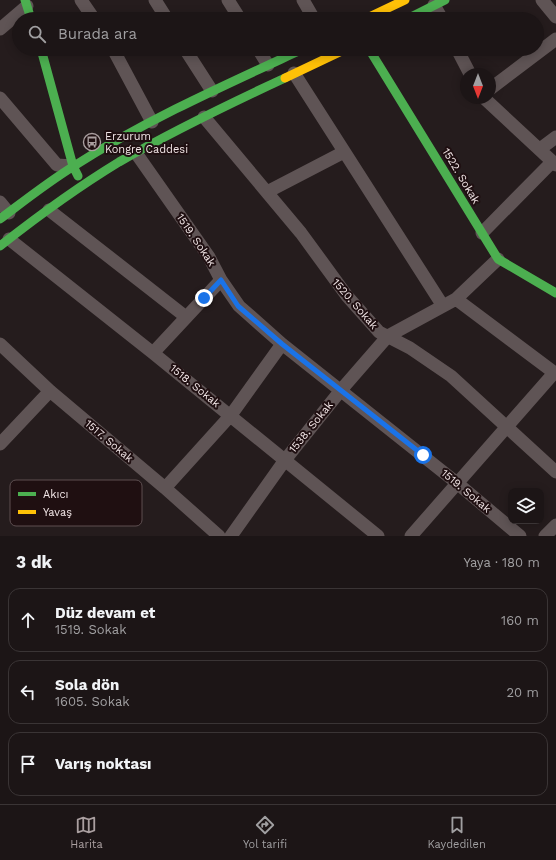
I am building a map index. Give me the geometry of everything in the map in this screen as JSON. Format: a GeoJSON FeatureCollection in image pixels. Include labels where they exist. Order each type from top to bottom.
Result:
{"type":"FeatureCollection","features":[{"type":"Feature","properties":{"kind":"main road"},"geometry":{"type":"LineString","coordinates":[[379,6],[405,0]]}},
{"type":"Feature","properties":{"kind":"main road"},"geometry":{"type":"LineString","coordinates":[[421,12],[439,3]]}},
{"type":"Feature","properties":{"kind":"main road"},"geometry":{"type":"LineString","coordinates":[[43,56],[73,166],[82,186]]}},
{"type":"Feature","properties":{"kind":"main road"},"geometry":{"type":"LineString","coordinates":[[4,216],[73,166],[152,122],[212,91],[287,56]]}},
{"type":"Feature","properties":{"kind":"main road"},"geometry":{"type":"LineString","coordinates":[[5,242],[82,186],[136,153],[204,117],[331,56]]}},
{"type":"Feature","properties":{"kind":"main road","name":"1522. Sokak"},"geometry":{"type":"LineString","coordinates":[[373,56],[498,258],[556,293]]}},
{"type":"Feature","properties":{"kind":"street"},"geometry":{"type":"LineString","coordinates":[[81,0],[89,12]]}},
{"type":"Feature","properties":{"kind":"street"},"geometry":{"type":"LineString","coordinates":[[155,0],[163,12]]}},
{"type":"Feature","properties":{"kind":"street"},"geometry":{"type":"LineString","coordinates":[[228,0],[236,12]]}},
{"type":"Feature","properties":{"kind":"street"},"geometry":{"type":"LineString","coordinates":[[303,0],[310,12]]}},
{"type":"Feature","properties":{"kind":"street"},"geometry":{"type":"LineString","coordinates":[[542,0],[556,18]]}},
{"type":"Feature","properties":{"kind":"street"},"geometry":{"type":"LineString","coordinates":[[17,12],[26,3]]}},
{"type":"Feature","properties":{"kind":"street"},"geometry":{"type":"LineString","coordinates":[[0,29],[12,17]]}},
{"type":"Feature","properties":{"kind":"street"},"geometry":{"type":"LineString","coordinates":[[544,48],[556,39]]}},
{"type":"Feature","properties":{"kind":"street"},"geometry":{"type":"LineString","coordinates":[[117,56],[152,122]]}},
{"type":"Feature","properties":{"kind":"street"},"geometry":{"type":"LineString","coordinates":[[190,56],[212,91]]}},
{"type":"Feature","properties":{"kind":"street"},"geometry":{"type":"LineString","coordinates":[[262,56],[268,65]]}},
{"type":"Feature","properties":{"kind":"street"},"geometry":{"type":"LineString","coordinates":[[461,56],[467,68]]}},
{"type":"Feature","properties":{"kind":"street"},"geometry":{"type":"LineString","coordinates":[[496,84],[534,56]]}},
{"type":"Feature","properties":{"kind":"street"},"geometry":{"type":"LineString","coordinates":[[294,74],[443,306]]}},
{"type":"Feature","properties":{"kind":"street"},"geometry":{"type":"LineString","coordinates":[[0,98],[57,165],[73,166]]}},
{"type":"Feature","properties":{"kind":"street"},"geometry":{"type":"LineString","coordinates":[[482,233],[554,164],[540,149],[491,104]]}},
{"type":"Feature","properties":{"kind":"street","name":"1520. Sokak"},"geometry":{"type":"LineString","coordinates":[[204,117],[301,233],[347,296],[379,332],[410,348],[451,376],[556,472]]}},
{"type":"Feature","properties":{"kind":"street"},"geometry":{"type":"LineString","coordinates":[[540,149],[556,137]]}},
{"type":"Feature","properties":{"kind":"street"},"geometry":{"type":"LineString","coordinates":[[267,192],[344,152]]}},
{"type":"Feature","properties":{"kind":"street","name":"1519. Sokak"},"geometry":{"type":"LineString","coordinates":[[136,153],[209,257],[221,280],[238,306],[282,344],[342,390],[520,536]]}},
{"type":"Feature","properties":{"kind":"street"},"geometry":{"type":"LineString","coordinates":[[0,202],[4,216]]}},
{"type":"Feature","properties":{"kind":"street"},"geometry":{"type":"LineString","coordinates":[[49,210],[186,317]]}},
{"type":"Feature","properties":{"kind":"street","name":"1518. Sokak"},"geometry":{"type":"LineString","coordinates":[[5,242],[154,353],[378,536]]}},
{"type":"Feature","properties":{"kind":"street","name":"1538. Sokak"},"geometry":{"type":"LineString","coordinates":[[231,536],[285,460],[388,336],[456,299],[498,258]]}},
{"type":"Feature","properties":{"kind":"street"},"geometry":{"type":"LineString","coordinates":[[154,353],[221,280]]}},
{"type":"Feature","properties":{"kind":"street"},"geometry":{"type":"LineString","coordinates":[[411,536],[506,427],[555,374],[456,299]]}},
{"type":"Feature","properties":{"kind":"street","name":"1517. Sokak"},"geometry":{"type":"LineString","coordinates":[[0,344],[50,391],[165,488],[219,536]]}},
{"type":"Feature","properties":{"kind":"street"},"geometry":{"type":"LineString","coordinates":[[165,488],[231,415],[282,344]]}},
{"type":"Feature","properties":{"kind":"street"},"geometry":{"type":"LineString","coordinates":[[0,444],[50,391]]}},
{"type":"Feature","properties":{"kind":"street"},"geometry":{"type":"LineString","coordinates":[[545,536],[556,525]]}},
{"type":"Feature","properties":{"kind":"traffic: fast"},"geometry":{"type":"LineString","coordinates":[[25,0],[29,12]]}},
{"type":"Feature","properties":{"kind":"traffic: fast"},"geometry":{"type":"LineString","coordinates":[[421,12],[445,0]]}},
{"type":"Feature","properties":{"kind":"traffic: fast"},"geometry":{"type":"LineString","coordinates":[[43,56],[73,166],[78,176]]}},
{"type":"Feature","properties":{"kind":"traffic: fast"},"geometry":{"type":"LineString","coordinates":[[0,219],[64,172],[129,133],[186,104],[288,56]]}},
{"type":"Feature","properties":{"kind":"traffic: fast"},"geometry":{"type":"LineString","coordinates":[[373,56],[498,259],[556,293]]}},
{"type":"Feature","properties":{"kind":"traffic: fast"},"geometry":{"type":"LineString","coordinates":[[0,246],[58,202],[119,162],[201,118],[285,78]]}},
{"type":"Feature","properties":{"kind":"traffic: slow"},"geometry":{"type":"LineString","coordinates":[[380,12],[405,0]]}},
{"type":"Feature","properties":{"kind":"traffic: slow"},"geometry":{"type":"LineString","coordinates":[[285,78],[331,56]]}},
{"type":"Feature","properties":{"kind":"place","name":"Erzurum Kongre Caddesi"},"geometry":{"type":"Point","coordinates":[92,142]}},
{"type":"Feature","properties":{"kind":"route"},"geometry":{"type":"LineString","coordinates":[[204,298],[221,280],[238,306],[282,344],[423,455]]}}]}
